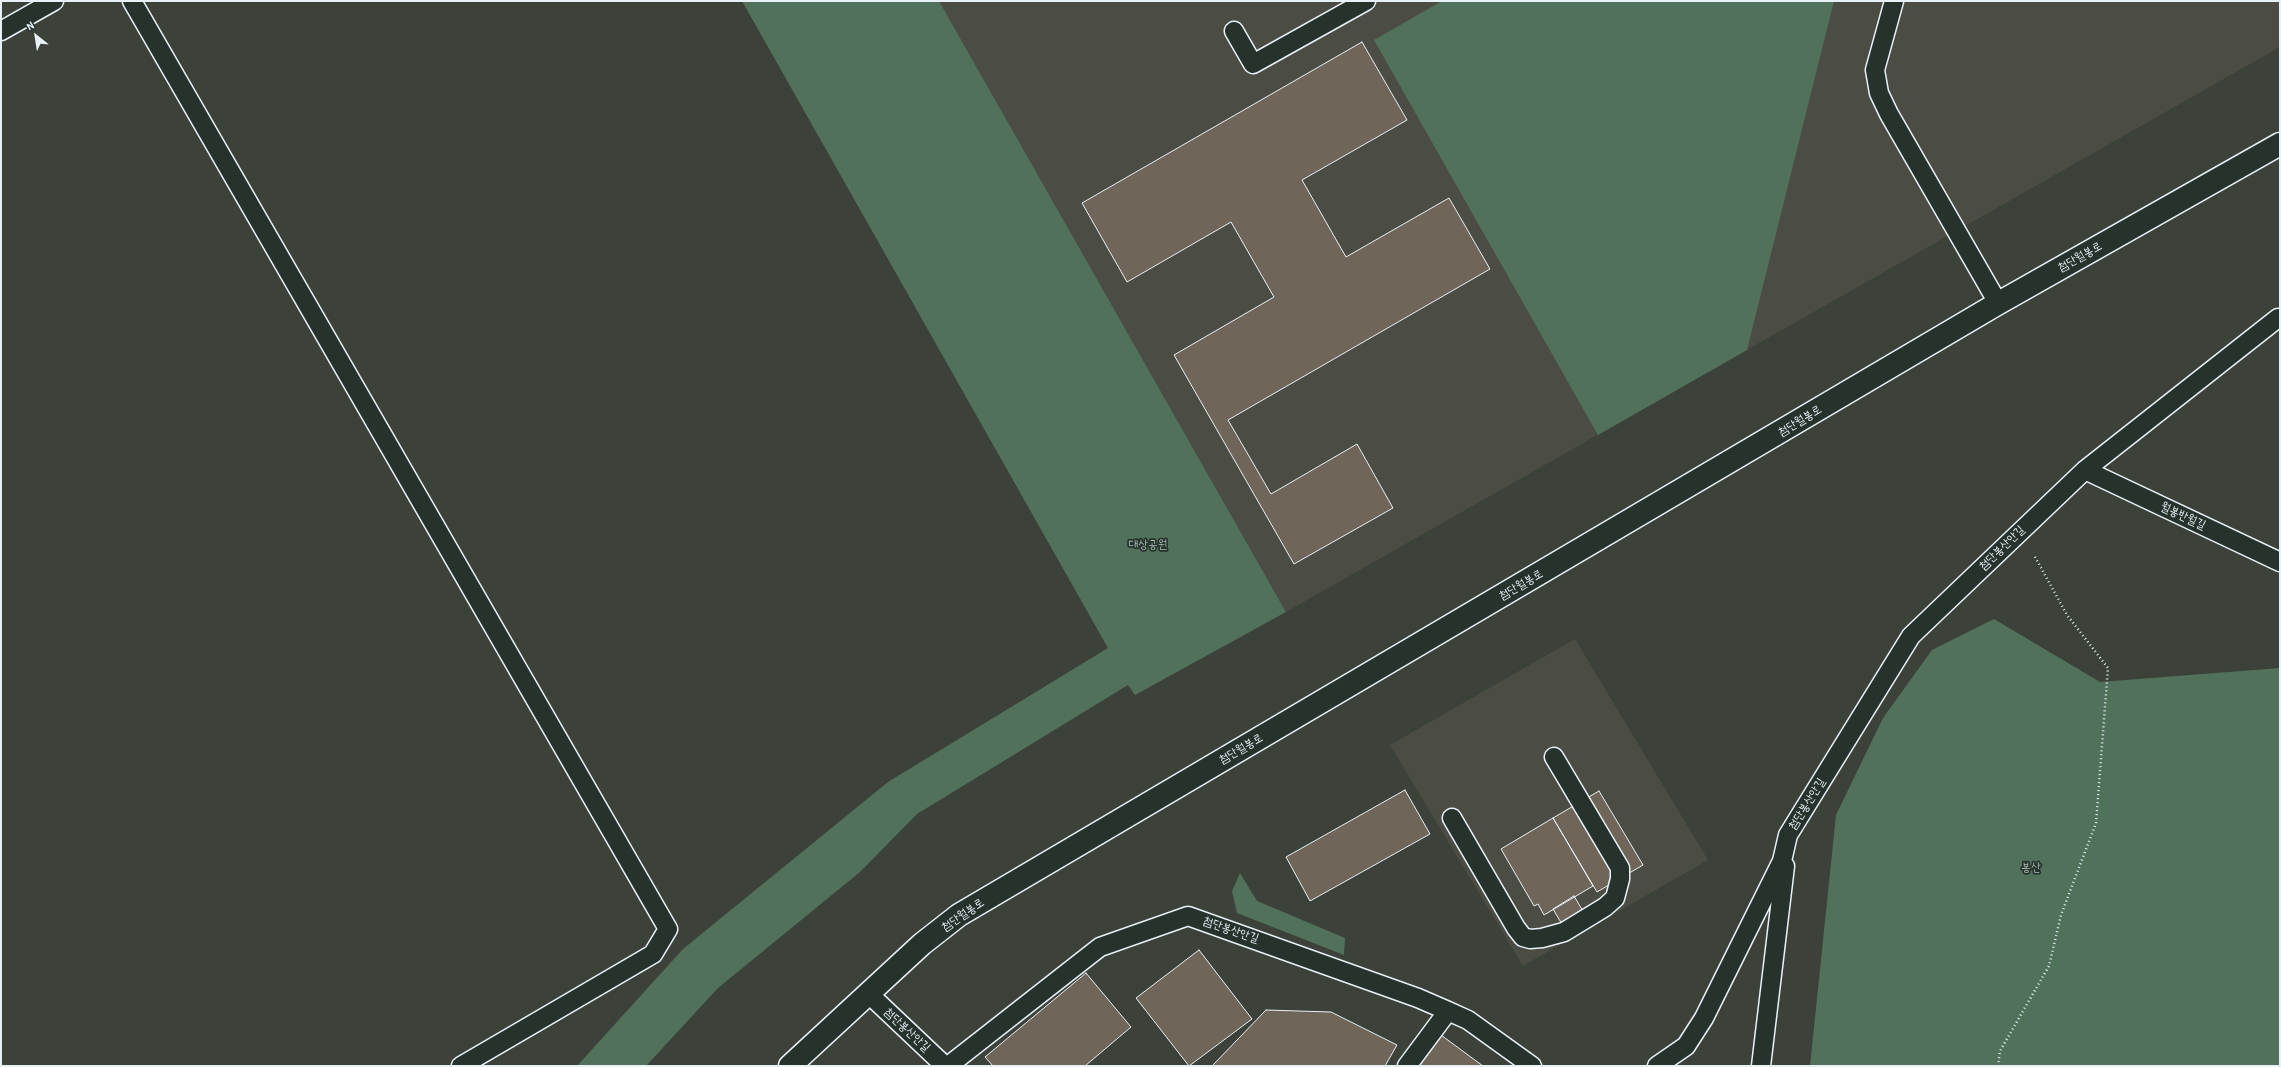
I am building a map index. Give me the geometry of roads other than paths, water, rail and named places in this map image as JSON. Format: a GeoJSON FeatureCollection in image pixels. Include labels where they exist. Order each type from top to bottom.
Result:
{"type":"FeatureCollection","features":[{"type":"Feature","properties":{"kind":"street","name":"첨단월봉로"},"geometry":{"type":"LineString","coordinates":[[790,1066],[870,995],[922,944],[965,911],[1998,304],[2280,144]]}},
{"type":"Feature","properties":{"kind":"lane"},"geometry":{"type":"LineString","coordinates":[[1,31],[54,1]]}},
{"type":"Feature","properties":{"kind":"lane"},"geometry":{"type":"LineString","coordinates":[[132,1],[668,929],[653,954],[461,1066]]}},
{"type":"Feature","properties":{"kind":"lane"},"geometry":{"type":"LineString","coordinates":[[1234,31],[1253,64],[1366,1]]}},
{"type":"Feature","properties":{"kind":"lane"},"geometry":{"type":"LineString","coordinates":[[1894,1],[1875,70],[1879,93],[1889,114],[1998,304]]}},
{"type":"Feature","properties":{"kind":"lane","name":"첨단봉산안길"},"geometry":{"type":"LineString","coordinates":[[1657,1066],[1686,1046],[1704,1018],[1782,861],[1788,835],[1911,636],[2020,530],[2085,470],[2278,318]]}},
{"type":"Feature","properties":{"kind":"lane","name":"월봉반월길"},"geometry":{"type":"LineString","coordinates":[[2085,470],[2280,562]]}},
{"type":"Feature","properties":{"kind":"lane"},"geometry":{"type":"LineString","coordinates":[[1452,818],[1516,928],[1523,937],[1530,939],[1542,938],[1564,932],[1605,907],[1615,898],[1620,879],[1620,868],[1554,757]]}},
{"type":"Feature","properties":{"kind":"lane","name":"첨단봉산안길"},"geometry":{"type":"LineString","coordinates":[[1762,1066],[1788,835]]}},
{"type":"Feature","properties":{"kind":"lane","name":"첨단봉산안길"},"geometry":{"type":"LineString","coordinates":[[870,995],[947,1066],[1100,947],[1188,916],[1396,990],[1448,1011],[1468,1020],[1532,1066]]}},
{"type":"Feature","properties":{"kind":"lane"},"geometry":{"type":"LineString","coordinates":[[1407,1066],[1448,1011]]}},
{"type":"Feature","properties":{"kind":"park label","name":"대상공원"},"geometry":{"type":"Point","coordinates":[1148,545]}},
{"type":"Feature","properties":{"kind":"park label","name":"봉산"},"geometry":{"type":"Point","coordinates":[2031,868]}}]}
